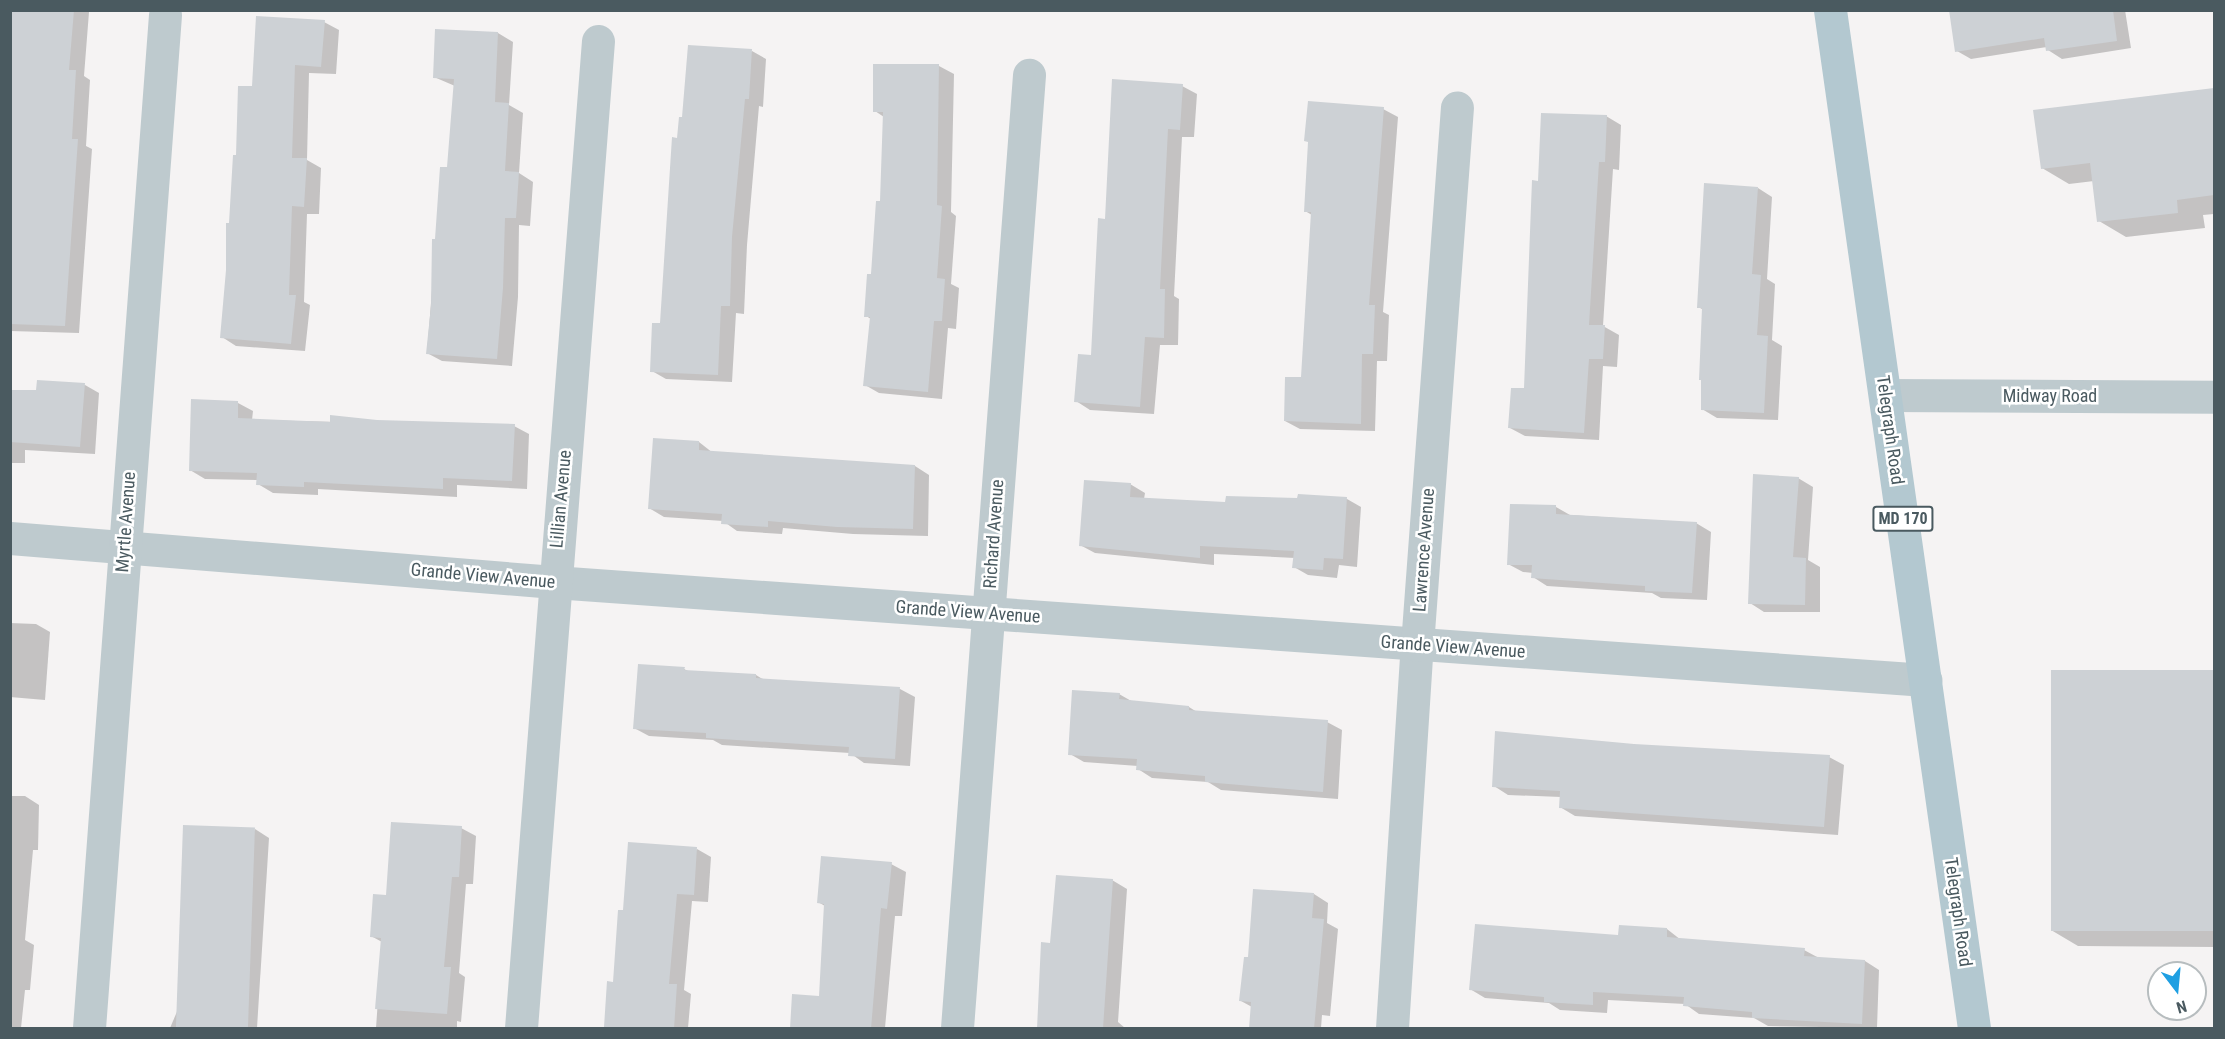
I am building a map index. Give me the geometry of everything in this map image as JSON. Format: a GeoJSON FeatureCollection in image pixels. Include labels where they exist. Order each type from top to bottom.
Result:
{"type":"FeatureCollection","features":[{"type":"Feature","properties":{"kind":"main road","name":"Telegraph Road"},"geometry":{"type":"LineString","coordinates":[[1830,10],[1974,1029]]}},
{"type":"Feature","properties":{"kind":"street","name":"Myrtle Avenue"},"geometry":{"type":"LineString","coordinates":[[88,1029],[165,15]]}},
{"type":"Feature","properties":{"kind":"street","name":"Lillian Avenue"},"geometry":{"type":"LineString","coordinates":[[521,1029],[598,41]]}},
{"type":"Feature","properties":{"kind":"street","name":"Richard Avenue"},"geometry":{"type":"LineString","coordinates":[[957,1029],[1029,75]]}},
{"type":"Feature","properties":{"kind":"street","name":"Lawrence Avenue"},"geometry":{"type":"LineString","coordinates":[[1392,1029],[1417,645],[1457,107]]}},
{"type":"Feature","properties":{"kind":"street","name":"Midway Road"},"geometry":{"type":"LineString","coordinates":[[1885,395],[2214,397]]}},
{"type":"Feature","properties":{"kind":"street","name":"Grande View Avenue"},"geometry":{"type":"LineString","coordinates":[[10,538],[124,545],[555,582],[1926,680]]}},
{"type":"Feature","properties":{"kind":"building"},"geometry":{"type":"Polygon","coordinates":[[[10,10],[74,10],[69,70],[76,70],[72,139],[78,139],[65,326],[10,324],[10,10]]]}},
{"type":"Feature","properties":{"kind":"building"},"geometry":{"type":"Polygon","coordinates":[[[1949,10],[2113,10],[2117,41],[2046,51],[2044,38],[1955,52],[1949,10]]]}},
{"type":"Feature","properties":{"kind":"building"},"geometry":{"type":"Polygon","coordinates":[[[256,16],[325,20],[321,67],[295,65],[292,158],[307,158],[304,207],[292,206],[289,295],[296,295],[291,344],[220,338],[226,270],[226,223],[229,223],[233,155],[236,155],[238,86],[252,86],[256,16]]]}},
{"type":"Feature","properties":{"kind":"building"},"geometry":{"type":"Polygon","coordinates":[[[435,29],[498,32],[495,102],[509,103],[505,171],[519,172],[516,218],[505,218],[503,288],[497,359],[426,354],[431,306],[432,239],[435,239],[440,167],[447,167],[454,79],[433,78],[435,29]]]}},
{"type":"Feature","properties":{"kind":"building"},"geometry":{"type":"Polygon","coordinates":[[[688,45],[752,49],[749,99],[745,99],[732,237],[730,306],[721,306],[718,375],[650,372],[652,323],[660,323],[672,137],[677,138],[679,117],[682,117],[688,45]]]}},
{"type":"Feature","properties":{"kind":"building"},"geometry":{"type":"Polygon","coordinates":[[[873,64],[939,64],[937,205],[942,206],[937,278],[945,279],[942,321],[934,321],[928,392],[863,386],[870,317],[864,317],[867,274],[871,274],[876,201],[880,201],[883,112],[873,112],[873,64]]]}},
{"type":"Feature","properties":{"kind":"building"},"geometry":{"type":"Polygon","coordinates":[[[1112,79],[1183,84],[1180,130],[1168,129],[1160,289],[1165,289],[1164,338],[1145,337],[1140,407],[1074,402],[1078,354],[1091,355],[1098,218],[1105,219],[1112,79]]]}},
{"type":"Feature","properties":{"kind":"building"},"geometry":{"type":"Polygon","coordinates":[[[2214,88],[2214,195],[2177,200],[2178,213],[2097,222],[2090,163],[2041,169],[2033,110],[2214,88]]]}},
{"type":"Feature","properties":{"kind":"building"},"geometry":{"type":"Polygon","coordinates":[[[1308,101],[1384,107],[1369,305],[1375,305],[1373,354],[1362,354],[1361,424],[1284,421],[1285,377],[1301,377],[1311,212],[1304,212],[1308,142],[1304,141],[1308,101]]]}},
{"type":"Feature","properties":{"kind":"building"},"geometry":{"type":"Polygon","coordinates":[[[1541,113],[1607,115],[1605,162],[1599,162],[1589,325],[1605,325],[1603,359],[1589,359],[1584,433],[1508,428],[1511,388],[1524,388],[1532,180],[1538,181],[1541,113]]]}},
{"type":"Feature","properties":{"kind":"building"},"geometry":{"type":"Polygon","coordinates":[[[1704,183],[1758,187],[1752,274],[1761,275],[1757,335],[1768,336],[1764,413],[1701,410],[1701,380],[1699,380],[1702,308],[1697,308],[1704,183]]]}},
{"type":"Feature","properties":{"kind":"building"},"geometry":{"type":"Polygon","coordinates":[[[37,380],[85,383],[80,447],[10,442],[10,390],[36,390],[37,380]]]}},
{"type":"Feature","properties":{"kind":"building"},"geometry":{"type":"Polygon","coordinates":[[[191,399],[238,401],[238,418],[330,422],[330,415],[377,420],[515,424],[512,481],[443,478],[443,489],[304,482],[304,487],[256,485],[257,473],[189,471],[191,399]]]}},
{"type":"Feature","properties":{"kind":"building"},"geometry":{"type":"Polygon","coordinates":[[[653,438],[699,441],[699,450],[915,465],[913,529],[837,527],[768,521],[768,527],[721,524],[722,514],[648,509],[653,438]]]}},
{"type":"Feature","properties":{"kind":"building"},"geometry":{"type":"Polygon","coordinates":[[[1753,474],[1799,477],[1793,557],[1806,558],[1805,605],[1748,604],[1753,474]]]}},
{"type":"Feature","properties":{"kind":"building"},"geometry":{"type":"Polygon","coordinates":[[[1084,480],[1131,483],[1130,497],[1225,502],[1226,496],[1297,498],[1298,494],[1347,497],[1343,559],[1324,558],[1323,570],[1292,568],[1294,551],[1200,546],[1200,558],[1079,546],[1084,480]]]}},
{"type":"Feature","properties":{"kind":"building"},"geometry":{"type":"Polygon","coordinates":[[[1510,504],[1556,505],[1556,514],[1697,522],[1692,593],[1645,591],[1645,586],[1531,578],[1532,565],[1507,565],[1510,504]]]}},
{"type":"Feature","properties":{"kind":"building"},"geometry":{"type":"Polygon","coordinates":[[[638,664],[685,667],[684,670],[756,674],[756,678],[900,687],[895,759],[848,756],[849,747],[706,738],[706,733],[633,729],[638,664]]]}},
{"type":"Feature","properties":{"kind":"building"},"geometry":{"type":"Polygon","coordinates":[[[2051,670],[2214,670],[2214,931],[2051,931],[2051,670]]]}},
{"type":"Feature","properties":{"kind":"building"},"geometry":{"type":"Polygon","coordinates":[[[1072,690],[1120,693],[1119,699],[1189,706],[1189,710],[1328,720],[1323,792],[1205,782],[1205,776],[1136,770],[1137,759],[1068,755],[1072,690]]]}},
{"type":"Feature","properties":{"kind":"building"},"geometry":{"type":"Polygon","coordinates":[[[1495,731],[1634,744],[1830,755],[1824,827],[1559,808],[1560,791],[1492,787],[1495,731]]]}},
{"type":"Feature","properties":{"kind":"building"},"geometry":{"type":"Polygon","coordinates":[[[391,822],[462,826],[459,877],[452,877],[444,967],[451,967],[447,1014],[375,1009],[381,938],[370,937],[373,894],[386,895],[391,822]]]}},
{"type":"Feature","properties":{"kind":"building"},"geometry":{"type":"Polygon","coordinates":[[[183,825],[255,828],[248,1028],[176,1028],[183,825]]]}},
{"type":"Feature","properties":{"kind":"building"},"geometry":{"type":"Polygon","coordinates":[[[628,842],[697,847],[694,895],[677,894],[669,984],[677,984],[674,1029],[604,1027],[607,981],[613,982],[618,910],[623,910],[628,842]]]}},
{"type":"Feature","properties":{"kind":"building"},"geometry":{"type":"Polygon","coordinates":[[[821,856],[892,862],[887,909],[881,908],[871,1029],[790,1029],[792,994],[819,996],[824,904],[817,903],[821,856]]]}},
{"type":"Feature","properties":{"kind":"building"},"geometry":{"type":"Polygon","coordinates":[[[1056,875],[1113,879],[1103,1029],[1037,1029],[1041,942],[1050,943],[1056,875]]]}},
{"type":"Feature","properties":{"kind":"building"},"geometry":{"type":"Polygon","coordinates":[[[1253,889],[1314,893],[1312,918],[1324,919],[1314,1029],[1249,1029],[1251,1002],[1239,1001],[1244,957],[1248,957],[1253,889]]]}},
{"type":"Feature","properties":{"kind":"building"},"geometry":{"type":"Polygon","coordinates":[[[1475,924],[1618,935],[1619,925],[1667,928],[1667,937],[1805,948],[1804,956],[1865,960],[1862,1024],[1752,1018],[1752,1012],[1683,1006],[1684,997],[1593,992],[1593,1005],[1544,1002],[1544,997],[1469,990],[1475,924]]]}}]}
